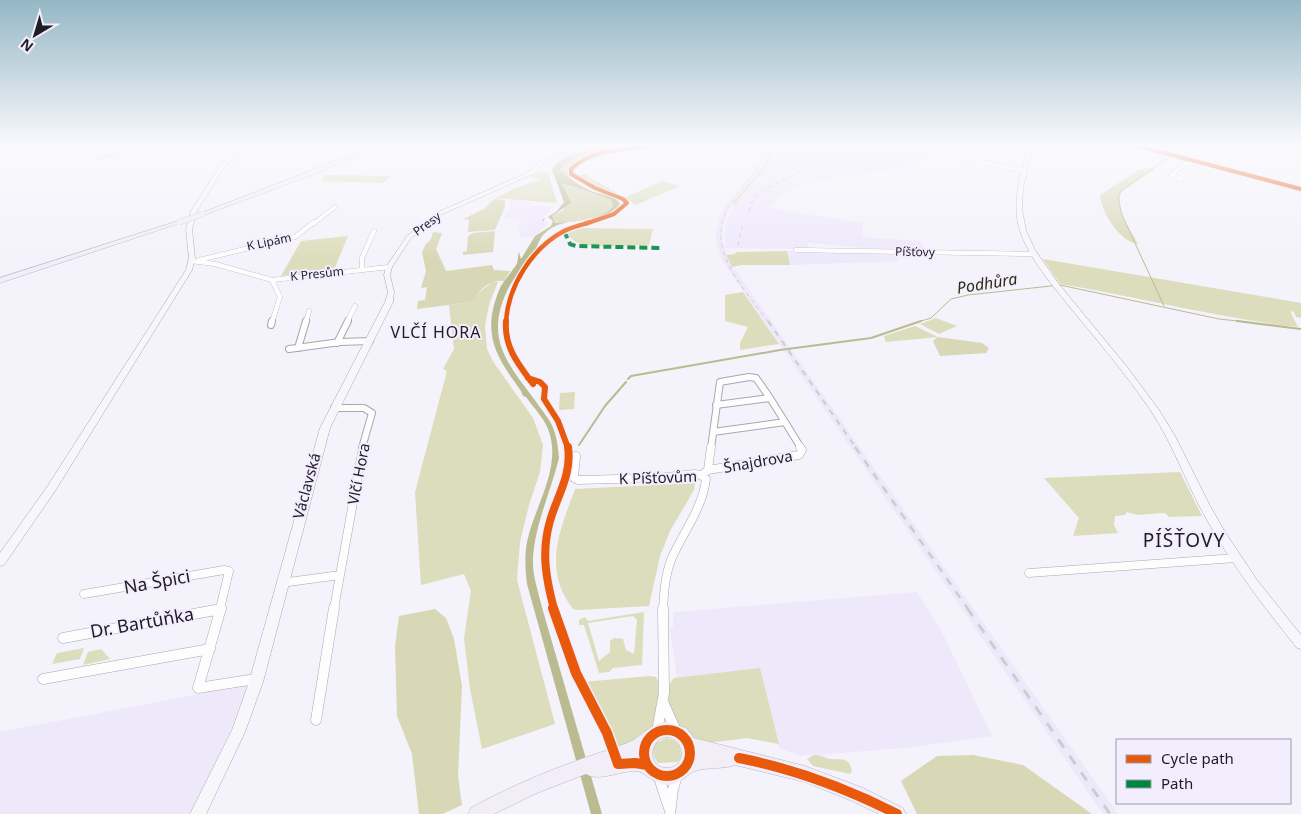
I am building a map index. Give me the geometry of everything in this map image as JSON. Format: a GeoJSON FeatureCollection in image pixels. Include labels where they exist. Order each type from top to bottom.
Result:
{"type":"FeatureCollection","features":[{"type":"Feature","properties":{"kind":"main road"},"geometry":{"type":"LineString","coordinates":[[0,281],[180,222],[285,184]]}},
{"type":"Feature","properties":{"kind":"main road"},"geometry":{"type":"LineString","coordinates":[[477,814],[508,798],[564,774],[608,762],[631,751],[662,730],[676,731],[682,735],[689,745],[690,758],[683,769]]}},
{"type":"Feature","properties":{"kind":"main road"},"geometry":{"type":"LineString","coordinates":[[651,738],[644,750],[652,770]]}},
{"type":"Feature","properties":{"kind":"main road"},"geometry":{"type":"LineString","coordinates":[[689,745],[805,774],[857,794],[897,814]]}},
{"type":"Feature","properties":{"kind":"main road"},"geometry":{"type":"LineString","coordinates":[[608,762],[635,763],[664,776],[710,760],[739,758]]}},
{"type":"Feature","properties":{"kind":"street"},"geometry":{"type":"LineString","coordinates":[[0,562],[56,481],[189,270],[194,261],[189,224],[194,211],[211,184]]}},
{"type":"Feature","properties":{"kind":"street","name":"Presy"},"geometry":{"type":"LineString","coordinates":[[389,267],[409,237],[438,214],[506,184]]}},
{"type":"Feature","properties":{"kind":"street"},"geometry":{"type":"LineString","coordinates":[[1021,184],[1018,196],[1018,210],[1023,230],[1034,254],[1155,410],[1171,435],[1210,516],[1239,562],[1301,644]]}},
{"type":"Feature","properties":{"kind":"street"},"geometry":{"type":"LineString","coordinates":[[1282,184],[1301,189]]}},
{"type":"Feature","properties":{"kind":"street","name":"K Lipám"},"geometry":{"type":"LineString","coordinates":[[194,261],[297,236],[335,207]]}},
{"type":"Feature","properties":{"kind":"street","name":"K Presům"},"geometry":{"type":"LineString","coordinates":[[362,269],[362,258],[374,231]]}},
{"type":"Feature","properties":{"kind":"street"},"geometry":{"type":"LineString","coordinates":[[813,244],[814,250]]}},
{"type":"Feature","properties":{"kind":"street","name":"Píšťovy"},"geometry":{"type":"LineString","coordinates":[[796,250],[1034,254]]}},
{"type":"Feature","properties":{"kind":"street","name":"K Presům"},"geometry":{"type":"LineString","coordinates":[[194,261],[272,280],[389,267]]}},
{"type":"Feature","properties":{"kind":"street","name":"Václavská"},"geometry":{"type":"LineString","coordinates":[[198,814],[238,732],[256,679],[320,442],[334,408],[388,305],[391,294],[387,275],[389,267]]}},
{"type":"Feature","properties":{"kind":"street","name":"K Presům"},"geometry":{"type":"LineString","coordinates":[[271,325],[280,297],[272,280]]}},
{"type":"Feature","properties":{"kind":"street"},"geometry":{"type":"LineString","coordinates":[[337,342],[355,306]]}},
{"type":"Feature","properties":{"kind":"street"},"geometry":{"type":"LineString","coordinates":[[298,348],[309,311]]}},
{"type":"Feature","properties":{"kind":"street"},"geometry":{"type":"LineString","coordinates":[[289,349],[337,342],[370,341]]}},
{"type":"Feature","properties":{"kind":"street","name":"Šnajdrova"},"geometry":{"type":"LineString","coordinates":[[756,378],[802,450],[799,456],[705,473],[716,405],[718,385],[723,380],[756,378]]}},
{"type":"Feature","properties":{"kind":"street"},"geometry":{"type":"LineString","coordinates":[[716,405],[770,398]]}},
{"type":"Feature","properties":{"kind":"street","name":"Vlčí Hora"},"geometry":{"type":"LineString","coordinates":[[316,720],[322,675],[362,450],[372,413],[364,408],[334,408]]}},
{"type":"Feature","properties":{"kind":"street"},"geometry":{"type":"LineString","coordinates":[[713,432],[785,422]]}},
{"type":"Feature","properties":{"kind":"street","name":"K Píšťovům"},"geometry":{"type":"LineString","coordinates":[[576,456],[573,476],[578,480],[658,478],[705,473],[706,481],[701,501],[675,548],[667,574],[663,618],[664,703]]}},
{"type":"Feature","properties":{"kind":"street"},"geometry":{"type":"LineString","coordinates":[[1029,573],[1239,562]]}},
{"type":"Feature","properties":{"kind":"street","name":"Na Špici"},"geometry":{"type":"LineString","coordinates":[[84,594],[224,570],[229,571],[221,609]]}},
{"type":"Feature","properties":{"kind":"street"},"geometry":{"type":"LineString","coordinates":[[281,583],[340,575]]}},
{"type":"Feature","properties":{"kind":"street"},"geometry":{"type":"LineString","coordinates":[[221,609],[198,688],[256,679]]}},
{"type":"Feature","properties":{"kind":"street","name":"Dr. Bartůňka"},"geometry":{"type":"LineString","coordinates":[[63,638],[221,609]]}},
{"type":"Feature","properties":{"kind":"street"},"geometry":{"type":"LineString","coordinates":[[43,679],[210,649]]}},
{"type":"Feature","properties":{"kind":"street"},"geometry":{"type":"LineString","coordinates":[[664,703],[676,731]]}},
{"type":"Feature","properties":{"kind":"street"},"geometry":{"type":"LineString","coordinates":[[651,738],[664,703]]}},
{"type":"Feature","properties":{"kind":"street"},"geometry":{"type":"LineString","coordinates":[[670,812],[683,769]]}},
{"type":"Feature","properties":{"kind":"street"},"geometry":{"type":"LineString","coordinates":[[652,770],[670,812]]}},
{"type":"Feature","properties":{"kind":"shaded area"},"geometry":{"type":"Polygon","coordinates":[[[527,184],[551,184],[557,203],[495,198],[527,184]]]}},
{"type":"Feature","properties":{"kind":"shaded area"},"geometry":{"type":"Polygon","coordinates":[[[557,184],[578,184],[591,191],[614,198],[620,204],[603,216],[580,220],[608,211],[613,206],[611,200],[562,184],[571,203],[552,216],[555,223],[572,222],[552,228],[542,236],[533,254],[515,277],[507,291],[498,324],[499,338],[509,364],[550,421],[557,443],[559,458],[534,545],[534,571],[543,611],[602,814],[591,814],[527,584],[526,546],[551,469],[552,442],[543,420],[526,397],[523,396],[504,366],[491,331],[494,304],[500,288],[516,265],[519,252],[521,259],[535,236],[551,226],[553,221],[548,217],[557,211],[564,202],[557,184]]]}},
{"type":"Feature","properties":{"kind":"shaded area"},"geometry":{"type":"Polygon","coordinates":[[[561,184],[611,200],[613,206],[608,211],[594,217],[578,221],[554,223],[552,216],[564,210],[566,196],[561,184]]]}},
{"type":"Feature","properties":{"kind":"shaded area"},"geometry":{"type":"Polygon","coordinates":[[[591,184],[601,184],[621,195],[599,189],[591,184]]]}},
{"type":"Feature","properties":{"kind":"shaded area"},"geometry":{"type":"Polygon","coordinates":[[[655,184],[680,186],[636,205],[624,198],[655,184]]]}},
{"type":"Feature","properties":{"kind":"shaded area"},"geometry":{"type":"Polygon","coordinates":[[[743,184],[748,184],[733,203],[723,223],[722,240],[728,260],[1118,814],[1103,814],[722,260],[716,240],[716,231],[720,215],[743,184]]]}},
{"type":"Feature","properties":{"kind":"shaded area"},"geometry":{"type":"Polygon","coordinates":[[[749,184],[752,184],[734,205],[733,203],[749,184]]]}},
{"type":"Feature","properties":{"kind":"shaded area"},"geometry":{"type":"Polygon","coordinates":[[[752,184],[801,184],[779,196],[770,208],[863,222],[863,237],[921,241],[923,250],[879,249],[808,243],[807,248],[796,249],[725,248],[725,226],[734,205],[752,184]]]}},
{"type":"Feature","properties":{"kind":"shaded area"},"geometry":{"type":"Polygon","coordinates":[[[1117,184],[1133,184],[1122,191],[1120,204],[1124,218],[1138,244],[1131,242],[1118,232],[1104,210],[1100,195],[1117,184]]]}},
{"type":"Feature","properties":{"kind":"shaded area"},"geometry":{"type":"Polygon","coordinates":[[[494,199],[505,200],[505,207],[495,230],[468,232],[469,220],[463,219],[484,209],[494,199]]]}},
{"type":"Feature","properties":{"kind":"shaded area"},"geometry":{"type":"Polygon","coordinates":[[[509,200],[533,202],[529,207],[536,205],[553,207],[543,217],[548,225],[532,237],[519,237],[521,231],[517,227],[523,220],[504,218],[511,205],[508,202],[509,200]]]}},
{"type":"Feature","properties":{"kind":"shaded area"},"geometry":{"type":"Polygon","coordinates":[[[576,228],[653,229],[649,245],[600,246],[582,244],[573,240],[567,234],[576,228]]]}},
{"type":"Feature","properties":{"kind":"shaded area"},"geometry":{"type":"Polygon","coordinates":[[[495,231],[493,252],[463,255],[463,252],[467,251],[468,236],[473,233],[495,231]]]}},
{"type":"Feature","properties":{"kind":"shaded area"},"geometry":{"type":"Polygon","coordinates":[[[433,232],[442,233],[436,249],[446,271],[492,265],[494,270],[510,271],[504,281],[489,284],[477,294],[472,302],[417,309],[418,301],[425,300],[427,287],[421,288],[426,271],[422,252],[431,239],[433,232]]]}},
{"type":"Feature","properties":{"kind":"shaded area"},"geometry":{"type":"Polygon","coordinates":[[[348,236],[334,270],[281,276],[301,241],[348,236]]]}},
{"type":"Feature","properties":{"kind":"shaded area"},"geometry":{"type":"Polygon","coordinates":[[[787,251],[894,253],[898,261],[790,265],[787,251]]]}},
{"type":"Feature","properties":{"kind":"shaded area"},"geometry":{"type":"Polygon","coordinates":[[[787,251],[790,265],[741,265],[732,267],[726,255],[735,254],[736,252],[787,251]]]}},
{"type":"Feature","properties":{"kind":"shaded area"},"geometry":{"type":"Polygon","coordinates":[[[1043,259],[1301,303],[1301,318],[1296,317],[1294,312],[1290,311],[1298,327],[1268,323],[1060,284],[1043,259]]]}},
{"type":"Feature","properties":{"kind":"shaded area"},"geometry":{"type":"Polygon","coordinates":[[[493,282],[498,282],[489,305],[485,326],[487,349],[494,363],[533,418],[543,445],[540,472],[529,505],[520,542],[517,580],[555,724],[482,749],[470,689],[464,638],[471,591],[464,574],[421,585],[415,492],[447,371],[443,369],[454,349],[449,305],[472,302],[475,295],[493,282]]]}},
{"type":"Feature","properties":{"kind":"shaded area"},"geometry":{"type":"Polygon","coordinates":[[[743,292],[779,344],[740,350],[740,343],[748,327],[725,321],[725,295],[743,292]]]}},
{"type":"Feature","properties":{"kind":"shaded area"},"geometry":{"type":"Polygon","coordinates":[[[936,318],[957,326],[939,334],[920,324],[936,318]]]}},
{"type":"Feature","properties":{"kind":"shaded area"},"geometry":{"type":"Polygon","coordinates":[[[915,326],[938,337],[886,342],[884,336],[915,326]]]}},
{"type":"Feature","properties":{"kind":"shaded area"},"geometry":{"type":"Polygon","coordinates":[[[938,337],[982,343],[989,348],[986,353],[940,356],[933,341],[938,337]]]}},
{"type":"Feature","properties":{"kind":"shaded area"},"geometry":{"type":"Polygon","coordinates":[[[575,392],[574,409],[559,410],[560,393],[575,392]]]}},
{"type":"Feature","properties":{"kind":"shaded area"},"geometry":{"type":"Polygon","coordinates":[[[1180,472],[1202,516],[1169,517],[1165,513],[1137,515],[1127,512],[1125,515],[1115,516],[1114,525],[1118,533],[1073,536],[1079,518],[1044,478],[1180,472]]]}},
{"type":"Feature","properties":{"kind":"shaded area"},"geometry":{"type":"Polygon","coordinates":[[[695,483],[694,490],[670,531],[660,556],[649,606],[573,609],[558,579],[556,564],[560,534],[575,489],[695,483]]]}},
{"type":"Feature","properties":{"kind":"shaded area"},"geometry":{"type":"Polygon","coordinates":[[[917,592],[943,634],[992,736],[905,748],[801,756],[779,748],[771,716],[677,678],[670,628],[673,628],[673,614],[677,612],[917,592]]]}},
{"type":"Feature","properties":{"kind":"shaded area"},"geometry":{"type":"Polygon","coordinates":[[[435,609],[446,618],[454,639],[462,686],[458,776],[462,805],[442,814],[419,814],[412,754],[397,716],[395,647],[399,616],[435,609]]]}},
{"type":"Feature","properties":{"kind":"shaded area"},"geometry":{"type":"Polygon","coordinates":[[[644,612],[642,665],[613,668],[609,672],[599,673],[584,625],[579,625],[579,620],[585,617],[588,621],[644,612]],[[633,616],[588,623],[599,661],[610,652],[610,641],[614,638],[623,639],[626,650],[634,654],[637,620],[633,616]]]}},
{"type":"Feature","properties":{"kind":"shaded area"},"geometry":{"type":"Polygon","coordinates":[[[84,648],[80,659],[52,664],[57,653],[84,648]]]}},
{"type":"Feature","properties":{"kind":"shaded area"},"geometry":{"type":"Polygon","coordinates":[[[101,649],[110,659],[83,665],[88,652],[101,649]]]}},
{"type":"Feature","properties":{"kind":"shaded area"},"geometry":{"type":"Polygon","coordinates":[[[760,668],[779,744],[747,738],[702,745],[680,727],[671,710],[668,696],[670,683],[674,678],[760,668]]]}},
{"type":"Feature","properties":{"kind":"shaded area"},"geometry":{"type":"Polygon","coordinates":[[[656,677],[658,682],[658,715],[654,727],[618,751],[583,682],[656,677]]]}},
{"type":"Feature","properties":{"kind":"shaded area"},"geometry":{"type":"Polygon","coordinates":[[[247,685],[230,732],[191,814],[0,814],[0,732],[247,685]]]}},
{"type":"Feature","properties":{"kind":"shaded area"},"geometry":{"type":"Polygon","coordinates":[[[666,738],[674,740],[680,746],[681,757],[678,762],[658,763],[654,756],[653,751],[656,743],[666,738]]]}},
{"type":"Feature","properties":{"kind":"shaded area"},"geometry":{"type":"Polygon","coordinates":[[[814,755],[845,760],[848,762],[852,772],[850,774],[813,766],[807,759],[814,755]]]}},
{"type":"Feature","properties":{"kind":"shaded area"},"geometry":{"type":"Polygon","coordinates":[[[973,755],[1023,765],[1092,814],[917,814],[901,781],[937,756],[973,755]]]}},
{"type":"Feature","properties":{"kind":"waterway"},"geometry":{"type":"LineString","coordinates":[[1131,184],[1121,191],[1118,198],[1122,215],[1164,306]]}},
{"type":"Feature","properties":{"kind":"waterway","name":"Podhůra"},"geometry":{"type":"LineString","coordinates":[[919,322],[931,318],[951,299],[968,295],[1060,285],[1219,319],[1247,322]]}},
{"type":"Feature","properties":{"kind":"waterway","name":"Podhůra"},"geometry":{"type":"LineString","coordinates":[[1237,321],[1301,329]]}},
{"type":"Feature","properties":{"kind":"waterway","name":"Podhůra"},"geometry":{"type":"LineString","coordinates":[[628,379],[631,376],[780,350],[871,338],[919,322]]}},
{"type":"Feature","properties":{"kind":"waterway","name":"Podhůra"},"geometry":{"type":"LineString","coordinates":[[579,445],[605,406],[626,382]]}},
{"type":"Feature","properties":{"kind":"railway"},"geometry":{"type":"LineString","coordinates":[[746,184],[733,200],[724,217],[721,233],[723,249],[728,264],[737,279],[768,322]]}},
{"type":"Feature","properties":{"kind":"railway"},"geometry":{"type":"LineString","coordinates":[[749,211],[752,201],[761,191],[775,184]]}},
{"type":"Feature","properties":{"kind":"railway"},"geometry":{"type":"LineString","coordinates":[[738,245],[743,223]]}},
{"type":"Feature","properties":{"kind":"railway"},"geometry":{"type":"LineString","coordinates":[[768,321],[856,448]]}},
{"type":"Feature","properties":{"kind":"railway"},"geometry":{"type":"LineString","coordinates":[[855,447],[968,609]]}},
{"type":"Feature","properties":{"kind":"railway"},"geometry":{"type":"LineString","coordinates":[[967,608],[1110,814]]}},
{"type":"Feature","properties":{"kind":"marked path"},"geometry":{"type":"LineString","coordinates":[[564,231],[570,244],[576,246],[662,248]]}},
{"type":"Feature","properties":{"kind":"cycle path"},"geometry":{"type":"LineString","coordinates":[[533,384],[512,355],[508,345],[505,329],[511,296],[527,265],[538,251],[551,240],[564,231],[606,218],[627,203],[623,199],[588,184]]}},
{"type":"Feature","properties":{"kind":"cycle path"},"geometry":{"type":"LineString","coordinates":[[1282,184],[1301,189]]}},
{"type":"Feature","properties":{"kind":"cycle path"},"geometry":{"type":"LineString","coordinates":[[528,378],[540,382],[545,387],[546,394],[544,399],[562,428],[568,453],[568,474],[549,523],[545,553],[547,582],[559,628],[586,695],[612,743],[618,764],[635,763],[647,765]]}},
{"type":"Feature","properties":{"kind":"cycle path"},"geometry":{"type":"LineString","coordinates":[[672,730],[684,736],[689,744],[690,753],[689,762],[684,770],[676,775],[662,776],[650,770],[645,762],[644,748],[650,736],[658,731],[672,730]]}},
{"type":"Feature","properties":{"kind":"cycle path"},"geometry":{"type":"LineString","coordinates":[[739,758],[780,767],[840,787],[897,814]]}},
{"type":"Feature","properties":{"kind":"district","name":"VLČÍ HORA"},"geometry":{"type":"Point","coordinates":[436,332]}},
{"type":"Feature","properties":{"kind":"district","name":"PÍŠŤOVY"},"geometry":{"type":"Point","coordinates":[1184,540]}}]}
